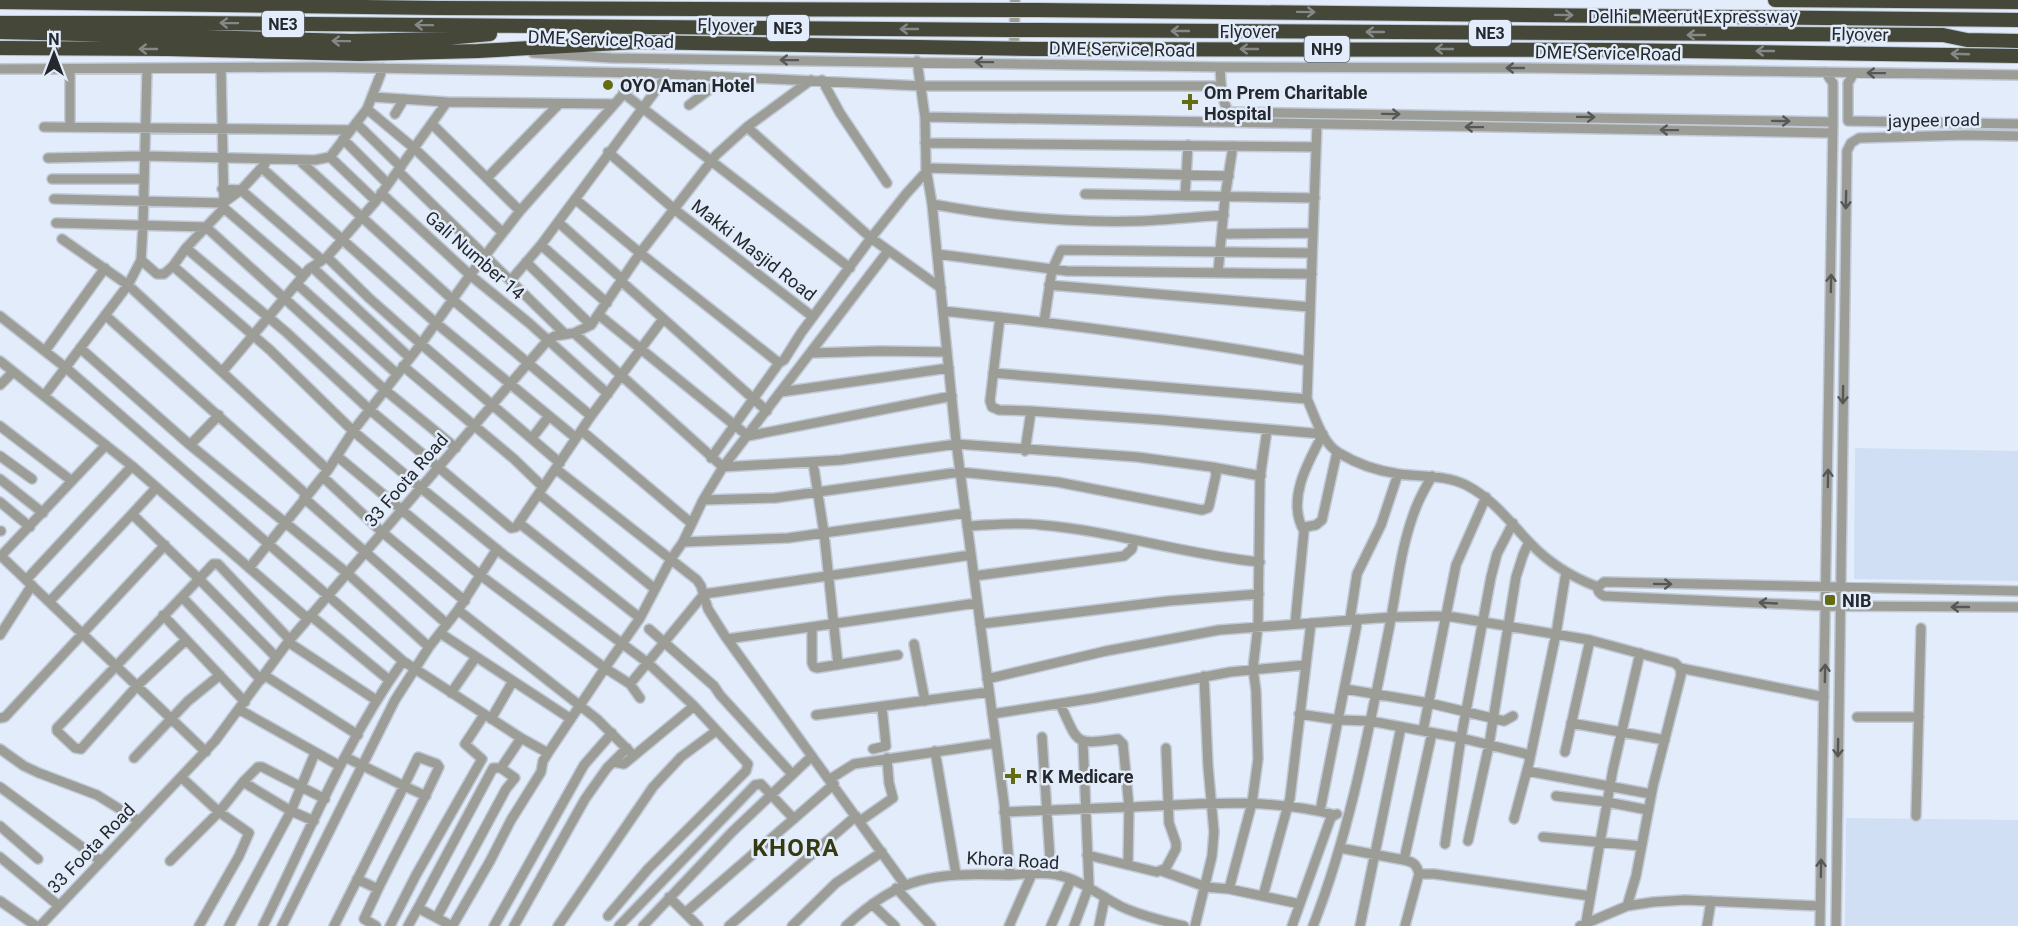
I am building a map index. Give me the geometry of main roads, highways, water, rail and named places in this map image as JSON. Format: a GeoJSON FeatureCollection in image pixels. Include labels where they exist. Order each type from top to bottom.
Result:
{"type":"FeatureCollection","features":[{"type":"Feature","properties":{"kind":"highway"},"geometry":{"type":"LineString","coordinates":[[0,2],[12,0]]}},
{"type":"Feature","properties":{"kind":"highway"},"geometry":{"type":"LineString","coordinates":[[548,0],[630,9]]}},
{"type":"Feature","properties":{"kind":"highway"},"geometry":{"type":"LineString","coordinates":[[1775,0],[2018,2]]}},
{"type":"Feature","properties":{"kind":"highway","name":"Delhi - Meerut Expressway"},"geometry":{"type":"LineString","coordinates":[[0,2],[630,9],[1013,5],[1037,10],[2018,20]]}},
{"type":"Feature","properties":{"kind":"highway","name":"Delhi - Meerut Expressway"},"geometry":{"type":"LineString","coordinates":[[0,23],[1943,35],[1967,40],[2018,41]]}},
{"type":"Feature","properties":{"kind":"highway"},"geometry":{"type":"LineString","coordinates":[[0,48],[270,45],[436,39],[567,27]]}},
{"type":"Feature","properties":{"kind":"highway"},"geometry":{"type":"LineString","coordinates":[[0,32],[270,45]]}},
{"type":"Feature","properties":{"kind":"highway","name":"Flyover"},"geometry":{"type":"LineString","coordinates":[[270,45],[360,54],[478,51],[637,42],[1036,49],[1615,50],[2018,56]]}},
{"type":"Feature","properties":{"kind":"place","name":"OYO Aman Hotel"},"geometry":{"type":"Point","coordinates":[608,85]}},
{"type":"Feature","properties":{"kind":"place","name":"Om Prem Charitable Hospital"},"geometry":{"type":"Point","coordinates":[1190,102]}},
{"type":"Feature","properties":{"kind":"place","name":"NIB"},"geometry":{"type":"Point","coordinates":[1830,600]}},
{"type":"Feature","properties":{"kind":"place","name":"R K Medicare"},"geometry":{"type":"Point","coordinates":[1013,776]}},
{"type":"Feature","properties":{"kind":"district","name":"KHORA"},"geometry":{"type":"Point","coordinates":[796,848]}}]}
